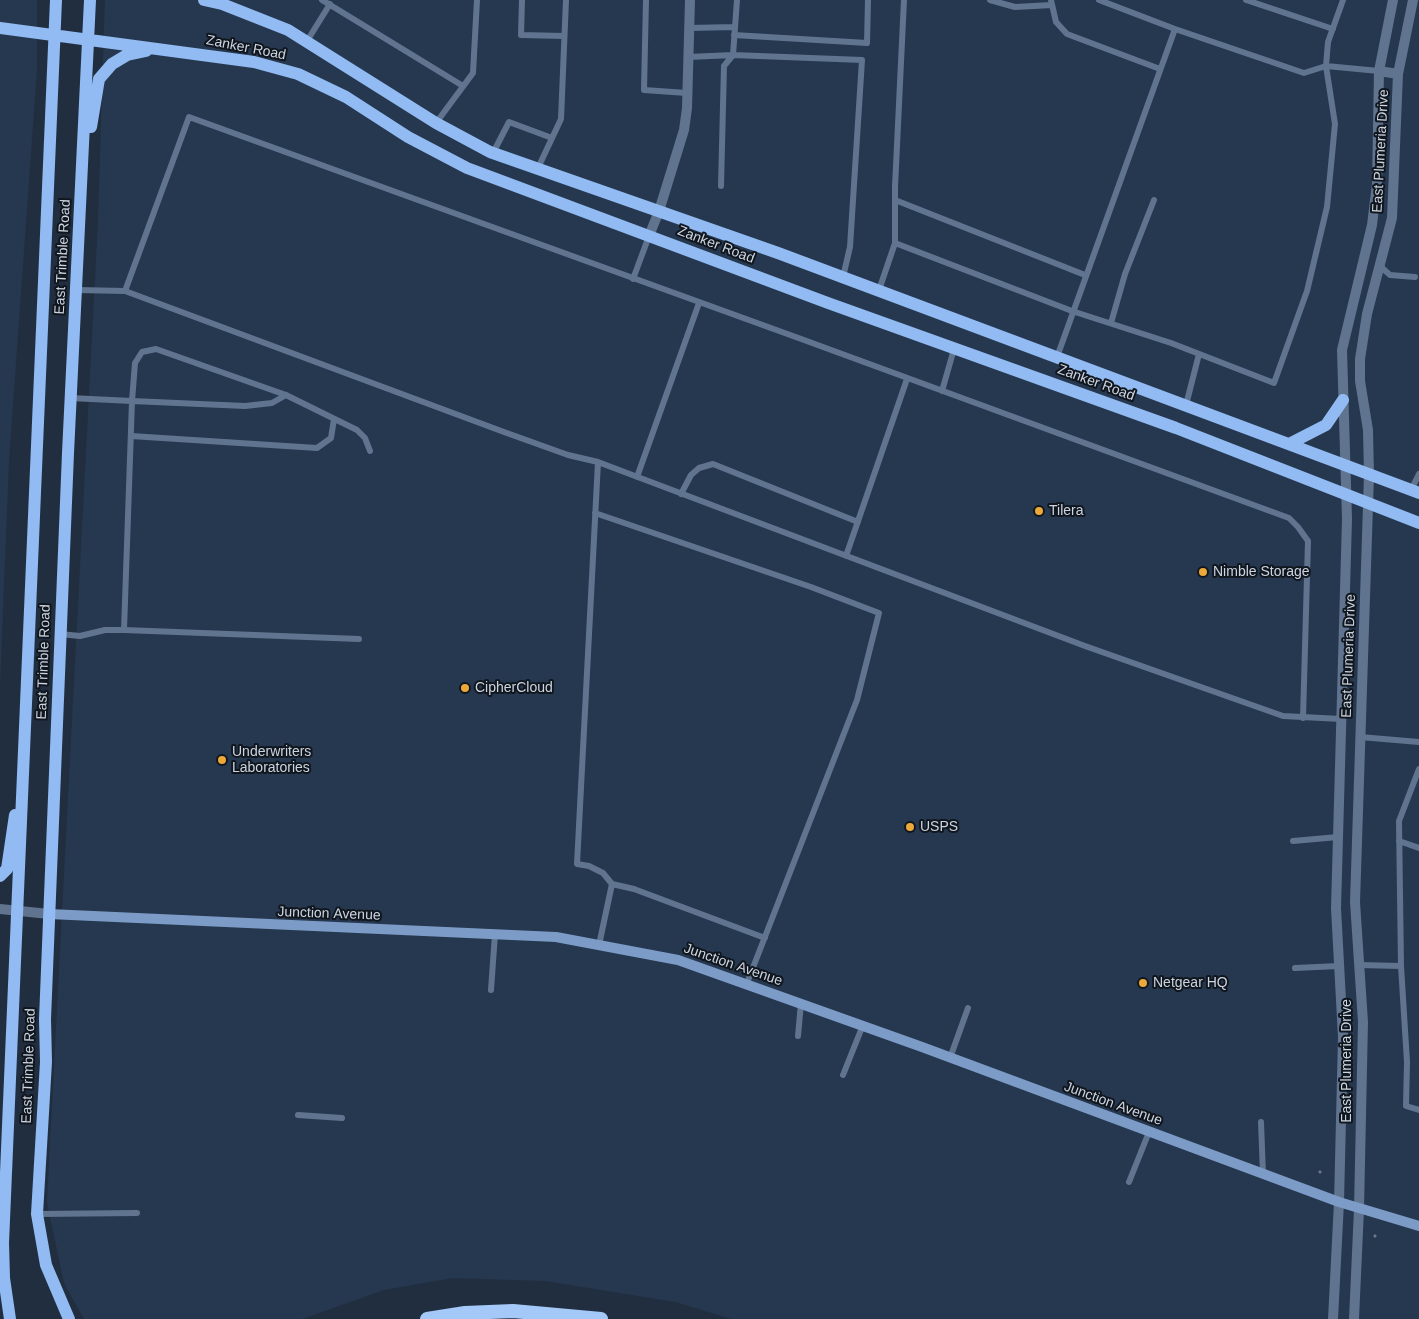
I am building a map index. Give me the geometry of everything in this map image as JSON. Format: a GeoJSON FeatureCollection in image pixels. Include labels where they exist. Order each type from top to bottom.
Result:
{"type":"FeatureCollection","features":[{"type":"Feature","properties":{"kind":"highway"},"geometry":{"type":"LineString","coordinates":[[427,1319],[465,1313],[513,1311],[601,1319]]}},
{"type":"Feature","properties":{"kind":"main road","name":"East Trimble Road"},"geometry":{"type":"LineString","coordinates":[[10,1319],[4,1278],[3,1243],[56,0]]}},
{"type":"Feature","properties":{"kind":"main road","name":"East Trimble Road"},"geometry":{"type":"LineString","coordinates":[[69,1319],[46,1264],[37,1214],[46,1062],[45,1018],[70,398],[90,0]]}},
{"type":"Feature","properties":{"kind":"main road","name":"Zanker Road"},"geometry":{"type":"LineString","coordinates":[[204,0],[222,4],[259,18],[307,40],[356,74],[436,123],[493,153],[879,290],[1415,492]]}},
{"type":"Feature","properties":{"kind":"main road","name":"Zanker Road"},"geometry":{"type":"LineString","coordinates":[[0,28],[254,62],[298,74],[346,97],[436,154],[467,168],[954,349],[1176,428],[1345,492],[1419,523]]}},
{"type":"Feature","properties":{"kind":"main road"},"geometry":{"type":"LineString","coordinates":[[82,183],[99,79],[112,64],[127,55],[160,48]]}},
{"type":"Feature","properties":{"kind":"main road"},"geometry":{"type":"LineString","coordinates":[[1289,444],[1326,425],[1343,400]]}},
{"type":"Feature","properties":{"kind":"main road"},"geometry":{"type":"LineString","coordinates":[[0,876],[7,868],[25,751]]}},
{"type":"Feature","properties":{"kind":"main road","name":"Junction Avenue"},"geometry":{"type":"LineString","coordinates":[[49,914],[556,937],[678,960],[748,983],[1339,1202],[1419,1226]]}},
{"type":"Feature","properties":{"kind":"street"},"geometry":{"type":"LineString","coordinates":[[649,236],[660,211],[680,148],[687,93],[690,0]]}},
{"type":"Feature","properties":{"kind":"street","name":"East Plumeria Drive"},"geometry":{"type":"LineString","coordinates":[[1333,1319],[1339,1202],[1343,1037],[1336,908],[1348,519],[1345,492],[1342,350],[1372,225],[1377,184],[1379,71],[1393,0]]}},
{"type":"Feature","properties":{"kind":"street","name":"East Plumeria Drive"},"geometry":{"type":"LineString","coordinates":[[1354,1319],[1359,1209],[1362,1022],[1355,902],[1369,502],[1368,430],[1360,381],[1360,359],[1367,314],[1380,266],[1392,208],[1398,74],[1413,0]]}},
{"type":"Feature","properties":{"kind":"street"},"geometry":{"type":"LineString","coordinates":[[1379,71],[1398,74]]}},
{"type":"Feature","properties":{"kind":"street"},"geometry":{"type":"LineString","coordinates":[[1364,261],[1380,266]]}},
{"type":"Feature","properties":{"kind":"street"},"geometry":{"type":"LineString","coordinates":[[1341,736],[1360,737]]}},
{"type":"Feature","properties":{"kind":"street","name":"Junction Avenue"},"geometry":{"type":"LineString","coordinates":[[0,909],[49,914]]}},
{"type":"Feature","properties":{"kind":"street"},"geometry":{"type":"LineString","coordinates":[[1339,966],[1359,965]]}},
{"type":"Feature","properties":{"kind":"lane"},"geometry":{"type":"LineString","coordinates":[[322,0],[463,86]]}},
{"type":"Feature","properties":{"kind":"lane"},"geometry":{"type":"LineString","coordinates":[[436,123],[473,73],[477,0]]}},
{"type":"Feature","properties":{"kind":"lane"},"geometry":{"type":"LineString","coordinates":[[522,0],[521,35],[564,36]]}},
{"type":"Feature","properties":{"kind":"lane"},"geometry":{"type":"LineString","coordinates":[[538,168],[561,119],[566,0]]}},
{"type":"Feature","properties":{"kind":"lane"},"geometry":{"type":"LineString","coordinates":[[646,0],[644,90],[687,93]]}},
{"type":"Feature","properties":{"kind":"lane"},"geometry":{"type":"LineString","coordinates":[[721,186],[724,66],[733,55],[737,0]]}},
{"type":"Feature","properties":{"kind":"lane"},"geometry":{"type":"LineString","coordinates":[[734,35],[867,43],[868,0]]}},
{"type":"Feature","properties":{"kind":"lane"},"geometry":{"type":"LineString","coordinates":[[879,290],[896,243],[895,200],[904,0]]}},
{"type":"Feature","properties":{"kind":"lane"},"geometry":{"type":"LineString","coordinates":[[990,0],[1015,7],[1051,2],[1056,22],[1067,34],[1160,69]]}},
{"type":"Feature","properties":{"kind":"lane"},"geometry":{"type":"LineString","coordinates":[[1100,0],[1175,29],[1304,73],[1326,66],[1379,71]]}},
{"type":"Feature","properties":{"kind":"lane"},"geometry":{"type":"LineString","coordinates":[[1246,0],[1333,29]]}},
{"type":"Feature","properties":{"kind":"lane"},"geometry":{"type":"LineString","coordinates":[[896,243],[1072,311],[1199,354],[1274,383],[1307,291],[1327,207],[1335,124],[1326,66],[1328,42],[1344,0]]}},
{"type":"Feature","properties":{"kind":"lane"},"geometry":{"type":"LineString","coordinates":[[307,40],[330,4]]}},
{"type":"Feature","properties":{"kind":"lane"},"geometry":{"type":"LineString","coordinates":[[689,28],[735,27]]}},
{"type":"Feature","properties":{"kind":"lane"},"geometry":{"type":"LineString","coordinates":[[1058,357],[1072,311],[1175,29]]}},
{"type":"Feature","properties":{"kind":"lane"},"geometry":{"type":"LineString","coordinates":[[688,57],[733,55],[862,60],[850,247],[843,277]]}},
{"type":"Feature","properties":{"kind":"lane"},"geometry":{"type":"LineString","coordinates":[[125,291],[189,118],[907,378],[1289,518],[1308,542],[1303,718]]}},
{"type":"Feature","properties":{"kind":"lane"},"geometry":{"type":"LineString","coordinates":[[493,153],[509,122],[552,138]]}},
{"type":"Feature","properties":{"kind":"lane"},"geometry":{"type":"LineString","coordinates":[[895,200],[1085,275]]}},
{"type":"Feature","properties":{"kind":"lane"},"geometry":{"type":"LineString","coordinates":[[1111,323],[1125,274],[1154,200]]}},
{"type":"Feature","properties":{"kind":"lane"},"geometry":{"type":"LineString","coordinates":[[633,279],[649,236]]}},
{"type":"Feature","properties":{"kind":"lane"},"geometry":{"type":"LineString","coordinates":[[1380,266],[1390,275],[1415,277]]}},
{"type":"Feature","properties":{"kind":"lane"},"geometry":{"type":"LineString","coordinates":[[76,290],[125,291],[546,447],[598,462],[846,556],[1202,688],[1283,716],[1341,719]]}},
{"type":"Feature","properties":{"kind":"lane"},"geometry":{"type":"LineString","coordinates":[[637,477],[699,303]]}},
{"type":"Feature","properties":{"kind":"lane"},"geometry":{"type":"LineString","coordinates":[[124,630],[132,401],[135,363],[142,352],[156,348],[286,395],[357,430],[365,438],[370,451]]}},
{"type":"Feature","properties":{"kind":"lane"},"geometry":{"type":"LineString","coordinates":[[942,391],[954,349]]}},
{"type":"Feature","properties":{"kind":"lane"},"geometry":{"type":"LineString","coordinates":[[1186,405],[1199,354]]}},
{"type":"Feature","properties":{"kind":"lane"},"geometry":{"type":"LineString","coordinates":[[846,556],[907,378]]}},
{"type":"Feature","properties":{"kind":"lane"},"geometry":{"type":"LineString","coordinates":[[70,398],[245,406],[272,403],[286,395]]}},
{"type":"Feature","properties":{"kind":"lane"},"geometry":{"type":"LineString","coordinates":[[131,436],[317,448],[331,438],[334,419]]}},
{"type":"Feature","properties":{"kind":"lane"},"geometry":{"type":"LineString","coordinates":[[598,462],[577,864],[590,866],[603,873],[612,884],[634,889],[765,938]]}},
{"type":"Feature","properties":{"kind":"lane"},"geometry":{"type":"LineString","coordinates":[[681,494],[691,475],[699,468],[713,464],[858,522]]}},
{"type":"Feature","properties":{"kind":"lane"},"geometry":{"type":"LineString","coordinates":[[1415,492],[1419,474]]}},
{"type":"Feature","properties":{"kind":"lane"},"geometry":{"type":"LineString","coordinates":[[595,513],[811,587],[878,613],[857,700],[748,983]]}},
{"type":"Feature","properties":{"kind":"lane"},"geometry":{"type":"LineString","coordinates":[[60,634],[80,636],[105,630],[124,630],[359,639]]}},
{"type":"Feature","properties":{"kind":"lane"},"geometry":{"type":"LineString","coordinates":[[1360,737],[1419,742]]}},
{"type":"Feature","properties":{"kind":"lane"},"geometry":{"type":"LineString","coordinates":[[1419,769],[1399,821],[1401,966],[1407,1062],[1406,1106],[1419,1110]]}},
{"type":"Feature","properties":{"kind":"lane"},"geometry":{"type":"LineString","coordinates":[[1293,841],[1338,837]]}},
{"type":"Feature","properties":{"kind":"lane"},"geometry":{"type":"LineString","coordinates":[[1399,841],[1419,848]]}},
{"type":"Feature","properties":{"kind":"lane"},"geometry":{"type":"LineString","coordinates":[[599,945],[612,884]]}},
{"type":"Feature","properties":{"kind":"lane"},"geometry":{"type":"LineString","coordinates":[[491,990],[495,934]]}},
{"type":"Feature","properties":{"kind":"lane"},"geometry":{"type":"LineString","coordinates":[[1359,965],[1401,966]]}},
{"type":"Feature","properties":{"kind":"lane"},"geometry":{"type":"LineString","coordinates":[[1295,968],[1339,966]]}},
{"type":"Feature","properties":{"kind":"lane"},"geometry":{"type":"LineString","coordinates":[[798,1036],[801,1003]]}},
{"type":"Feature","properties":{"kind":"lane"},"geometry":{"type":"LineString","coordinates":[[950,1058],[968,1008]]}},
{"type":"Feature","properties":{"kind":"lane"},"geometry":{"type":"LineString","coordinates":[[843,1076],[863,1026]]}},
{"type":"Feature","properties":{"kind":"lane"},"geometry":{"type":"LineString","coordinates":[[298,1115],[342,1118]]}},
{"type":"Feature","properties":{"kind":"lane"},"geometry":{"type":"LineString","coordinates":[[1261,1122],[1263,1174]]}},
{"type":"Feature","properties":{"kind":"lane"},"geometry":{"type":"LineString","coordinates":[[1129,1182],[1148,1132]]}},
{"type":"Feature","properties":{"kind":"lane"},"geometry":{"type":"LineString","coordinates":[[37,1214],[136,1214]]}},
{"type":"Feature","properties":{"kind":"shaded area"},"geometry":{"type":"Polygon","coordinates":[[[0,0],[37,0],[37,68],[9,460],[0,683],[0,0]]]}},
{"type":"Feature","properties":{"kind":"shaded area"},"geometry":{"type":"Polygon","coordinates":[[[105,0],[1419,0],[1419,1319],[732,1319],[675,1302],[546,1281],[452,1278],[384,1290],[302,1319],[84,1319],[64,1283],[47,1202],[98,222],[105,0]]]}},
{"type":"Feature","properties":{"kind":"place","name":"Tilera"},"geometry":{"type":"Point","coordinates":[1039,511]}},
{"type":"Feature","properties":{"kind":"place","name":"Nimble Storage"},"geometry":{"type":"Point","coordinates":[1203,572]}},
{"type":"Feature","properties":{"kind":"place","name":"CipherCloud"},"geometry":{"type":"Point","coordinates":[465,688]}},
{"type":"Feature","properties":{"kind":"place","name":"Underwriters Laboratories"},"geometry":{"type":"Point","coordinates":[222,760]}},
{"type":"Feature","properties":{"kind":"place","name":"USPS"},"geometry":{"type":"Point","coordinates":[910,827]}},
{"type":"Feature","properties":{"kind":"place","name":"Netgear HQ"},"geometry":{"type":"Point","coordinates":[1143,983]}}]}
